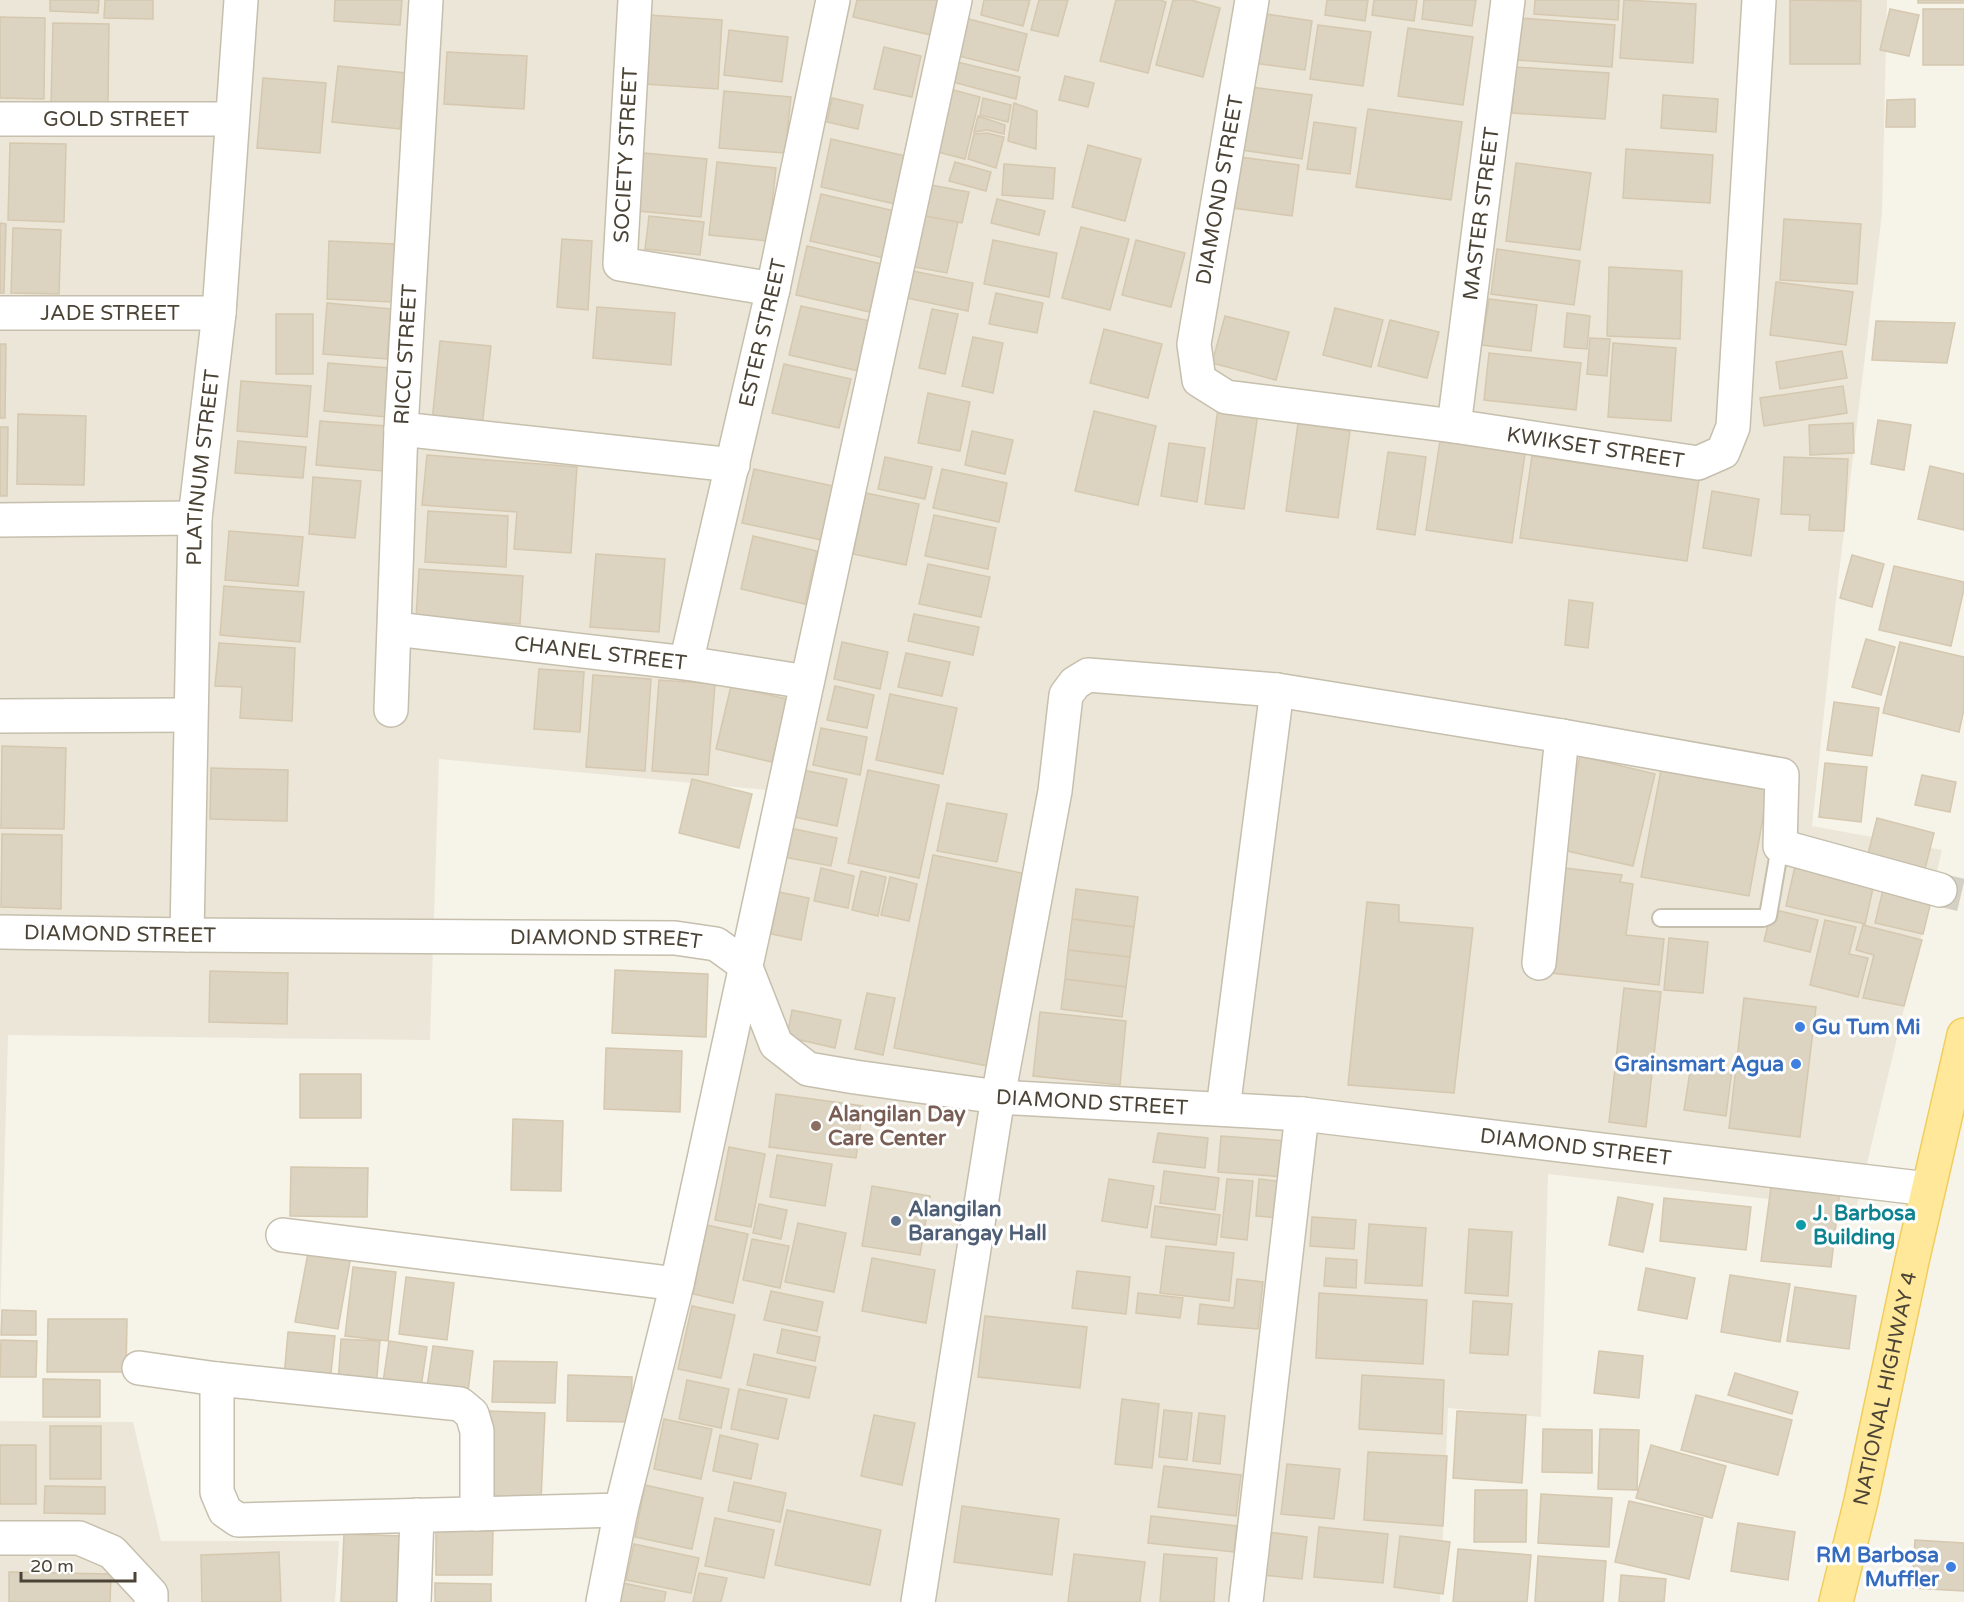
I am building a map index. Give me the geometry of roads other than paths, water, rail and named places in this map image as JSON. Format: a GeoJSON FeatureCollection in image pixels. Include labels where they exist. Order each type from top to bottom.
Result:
{"type":"FeatureCollection","features":[{"type":"Feature","properties":{"kind":"main road","name":"NATIONAL HIGHWAY 4"},"geometry":{"type":"LineString","coordinates":[[1836,1602],[1861,1501],[1890,1359],[1964,1035]]}},
{"type":"Feature","properties":{"kind":"street","name":"PLATINUM STREET"},"geometry":{"type":"LineString","coordinates":[[187,935],[195,518],[219,313],[241,0]]}},
{"type":"Feature","properties":{"kind":"street","name":"RICCI STREET"},"geometry":{"type":"LineString","coordinates":[[391,710],[401,429],[426,0]]}},
{"type":"Feature","properties":{"kind":"street","name":"SOCIETY STREET"},"geometry":{"type":"LineString","coordinates":[[636,0],[620,264],[772,289]]}},
{"type":"Feature","properties":{"kind":"street","name":"ESTER STREET"},"geometry":{"type":"LineString","coordinates":[[686,663],[733,465],[833,0]]}},
{"type":"Feature","properties":{"kind":"street"},"geometry":{"type":"LineString","coordinates":[[603,1602],[621,1510],[677,1284],[955,0]]}},
{"type":"Feature","properties":{"kind":"street","name":"DIAMOND STREET"},"geometry":{"type":"LineString","coordinates":[[1198,380],[1194,344],[1252,0]]}},
{"type":"Feature","properties":{"kind":"street","name":"MASTER STREET"},"geometry":{"type":"LineString","coordinates":[[1454,426],[1508,0]]}},
{"type":"Feature","properties":{"kind":"street","name":"KWIKSET STREET"},"geometry":{"type":"LineString","coordinates":[[1198,380],[1226,397],[1454,426],[1698,463],[1723,452],[1733,427],[1759,0]]}},
{"type":"Feature","properties":{"kind":"street","name":"GOLD STREET"},"geometry":{"type":"LineString","coordinates":[[0,119],[232,119]]}},
{"type":"Feature","properties":{"kind":"street","name":"JADE STREET"},"geometry":{"type":"LineString","coordinates":[[0,314],[219,313]]}},
{"type":"Feature","properties":{"kind":"street"},"geometry":{"type":"LineString","coordinates":[[401,429],[733,465]]}},
{"type":"Feature","properties":{"kind":"street"},"geometry":{"type":"LineString","coordinates":[[0,520],[195,518]]}},
{"type":"Feature","properties":{"kind":"street","name":"CHANEL STREET"},"geometry":{"type":"LineString","coordinates":[[395,629],[686,663],[807,682]]}},
{"type":"Feature","properties":{"kind":"street"},"geometry":{"type":"LineString","coordinates":[[918,1602],[998,1097],[1055,791],[1066,695],[1075,683],[1088,675],[1276,690],[1562,736],[1782,776],[1780,846],[1955,893]]}},
{"type":"Feature","properties":{"kind":"street"},"geometry":{"type":"LineString","coordinates":[[1223,1109],[1276,690]]}},
{"type":"Feature","properties":{"kind":"street"},"geometry":{"type":"LineString","coordinates":[[0,716],[190,715]]}},
{"type":"Feature","properties":{"kind":"street"},"geometry":{"type":"LineString","coordinates":[[1539,963],[1562,736]]}},
{"type":"Feature","properties":{"kind":"street","name":"DIAMOND STREET"},"geometry":{"type":"LineString","coordinates":[[0,932],[675,938],[716,944],[745,965],[776,1044],[808,1069],[998,1097],[1302,1114],[1928,1189]]}},
{"type":"Feature","properties":{"kind":"street"},"geometry":{"type":"LineString","coordinates":[[1246,1602],[1302,1114]]}},
{"type":"Feature","properties":{"kind":"street"},"geometry":{"type":"LineString","coordinates":[[283,1235],[677,1284]]}},
{"type":"Feature","properties":{"kind":"street"},"geometry":{"type":"LineString","coordinates":[[139,1368],[217,1379],[460,1404],[472,1414],[477,1431],[477,1514]]}},
{"type":"Feature","properties":{"kind":"street"},"geometry":{"type":"LineString","coordinates":[[217,1379],[217,1492],[225,1511],[238,1520],[621,1510]]}},
{"type":"Feature","properties":{"kind":"street"},"geometry":{"type":"LineString","coordinates":[[414,1602],[417,1515]]}},
{"type":"Feature","properties":{"kind":"street"},"geometry":{"type":"LineString","coordinates":[[0,1538],[79,1538],[101,1547],[112,1552],[151,1593],[151,1602]]}},
{"type":"Feature","properties":{"kind":"lane"},"geometry":{"type":"LineString","coordinates":[[1661,918],[1762,918],[1768,916],[1780,846]]}},
{"type":"Feature","properties":{"kind":"tunnel"},"geometry":{"type":"LineString","coordinates":[[1940,890],[1961,895]]}},
{"type":"Feature","properties":{"kind":"place","name":"Gu Tum Mi"},"geometry":{"type":"Point","coordinates":[1800,1027]}},
{"type":"Feature","properties":{"kind":"place","name":"Grainsmart Agua"},"geometry":{"type":"Point","coordinates":[1796,1064]}},
{"type":"Feature","properties":{"kind":"place","name":"Alangilan Day Care Center"},"geometry":{"type":"Point","coordinates":[816,1126]}},
{"type":"Feature","properties":{"kind":"place","name":"Alangilan Barangay Hall"},"geometry":{"type":"Point","coordinates":[896,1221]}},
{"type":"Feature","properties":{"kind":"place","name":"J. Barbosa Building"},"geometry":{"type":"Point","coordinates":[1801,1225]}},
{"type":"Feature","properties":{"kind":"place","name":"RM Barbosa Muffler"},"geometry":{"type":"Point","coordinates":[1951,1567]}}]}
